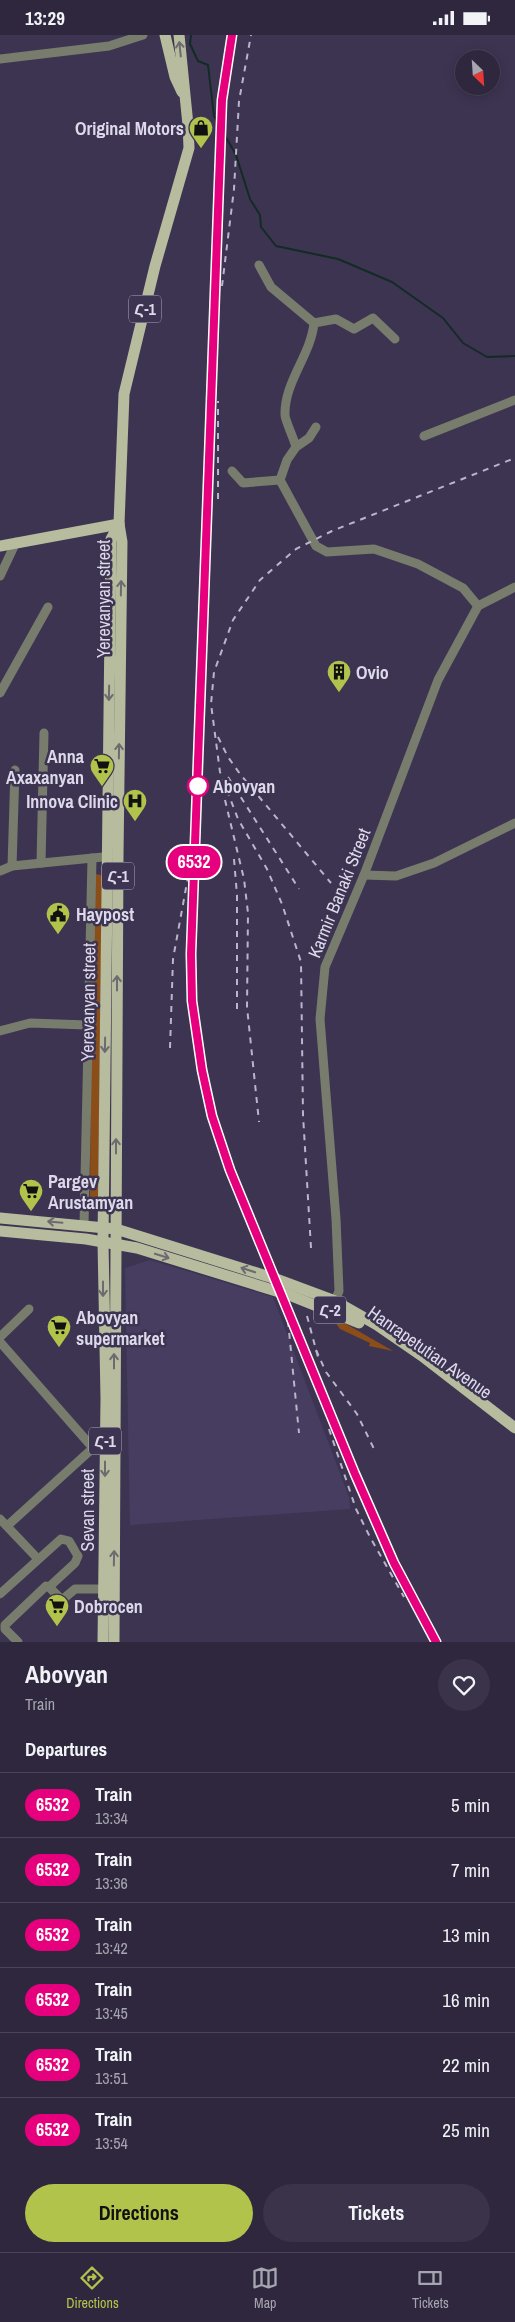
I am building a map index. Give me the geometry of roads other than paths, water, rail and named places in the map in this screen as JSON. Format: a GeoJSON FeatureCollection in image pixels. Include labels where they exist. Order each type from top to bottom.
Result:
{"type":"FeatureCollection","features":[{"type":"Feature","properties":{"kind":"main road","name":"Հ-1"},"geometry":{"type":"LineString","coordinates":[[165,35],[175,77],[185,98]]}},
{"type":"Feature","properties":{"kind":"main road","name":"Հ-1"},"geometry":{"type":"LineString","coordinates":[[118,524],[124,394],[155,266],[189,148],[179,35]]}},
{"type":"Feature","properties":{"kind":"main road"},"geometry":{"type":"LineString","coordinates":[[0,546],[118,524]]}},
{"type":"Feature","properties":{"kind":"main road","name":"Yerevanyan street"},"geometry":{"type":"LineString","coordinates":[[103,1227],[122,542],[118,524]]}},
{"type":"Feature","properties":{"kind":"main road","name":"Yerevanyan street"},"geometry":{"type":"LineString","coordinates":[[112,856],[116,1229]]}},
{"type":"Feature","properties":{"kind":"main road","name":"Hanrapetutian Avenue"},"geometry":{"type":"LineString","coordinates":[[0,1218],[116,1229],[276,1279],[331,1303],[354,1320],[410,1355],[515,1436]]}},
{"type":"Feature","properties":{"kind":"main road","name":"Sevan street"},"geometry":{"type":"LineString","coordinates":[[103,1227],[99,1448],[114,1642]]}},
{"type":"Feature","properties":{"kind":"main road","name":"Sevan street"},"geometry":{"type":"LineString","coordinates":[[103,1642],[109,1589],[116,1229]]}},
{"type":"Feature","properties":{"kind":"main road","name":"Hanrapetutian Avenue"},"geometry":{"type":"LineString","coordinates":[[0,1231],[115,1243],[259,1285],[331,1303]]}},
{"type":"Feature","properties":{"kind":"main road","name":"Հ-2"},"geometry":{"type":"LineString","coordinates":[[331,1303],[378,1325],[515,1427]]}},
{"type":"Feature","properties":{"kind":"street"},"geometry":{"type":"LineString","coordinates":[[0,59],[109,46],[143,35]]}},
{"type":"Feature","properties":{"kind":"street"},"geometry":{"type":"LineString","coordinates":[[259,265],[271,287],[314,323]]}},
{"type":"Feature","properties":{"kind":"street"},"geometry":{"type":"LineString","coordinates":[[314,323],[336,319],[354,329],[373,318],[395,339]]}},
{"type":"Feature","properties":{"kind":"street"},"geometry":{"type":"LineString","coordinates":[[296,447],[292,432],[284,417],[285,405],[312,337],[314,323]]}},
{"type":"Feature","properties":{"kind":"street"},"geometry":{"type":"LineString","coordinates":[[424,436],[515,400]]}},
{"type":"Feature","properties":{"kind":"street"},"geometry":{"type":"LineString","coordinates":[[316,427],[309,438],[296,447],[287,460],[280,480],[316,546],[327,552],[374,549],[418,564],[463,588],[478,606],[515,587]]}},
{"type":"Feature","properties":{"kind":"street"},"geometry":{"type":"LineString","coordinates":[[232,471],[243,483],[280,480]]}},
{"type":"Feature","properties":{"kind":"street"},"geometry":{"type":"LineString","coordinates":[[0,576],[16,542]]}},
{"type":"Feature","properties":{"kind":"street","name":"Karmir Banaki Street"},"geometry":{"type":"LineString","coordinates":[[331,1303],[339,1291],[336,1219],[320,1019],[325,967],[364,875],[438,680],[478,606]]}},
{"type":"Feature","properties":{"kind":"street"},"geometry":{"type":"LineString","coordinates":[[0,693],[48,607]]}},
{"type":"Feature","properties":{"kind":"street"},"geometry":{"type":"LineString","coordinates":[[41,863],[44,733]]}},
{"type":"Feature","properties":{"kind":"street"},"geometry":{"type":"LineString","coordinates":[[12,866],[14,770]]}},
{"type":"Feature","properties":{"kind":"street"},"geometry":{"type":"LineString","coordinates":[[364,875],[396,876],[434,863],[515,823]]}},
{"type":"Feature","properties":{"kind":"street"},"geometry":{"type":"LineString","coordinates":[[0,871],[12,866],[112,856]]}},
{"type":"Feature","properties":{"kind":"street"},"geometry":{"type":"LineString","coordinates":[[84,1225],[92,858]]}},
{"type":"Feature","properties":{"kind":"street"},"geometry":{"type":"LineString","coordinates":[[0,1031],[30,1023],[88,1025]]}},
{"type":"Feature","properties":{"kind":"street"},"geometry":{"type":"LineString","coordinates":[[0,1337],[30,1309]]}},
{"type":"Feature","properties":{"kind":"street"},"geometry":{"type":"LineString","coordinates":[[0,1343],[99,1448],[3,1522],[38,1559]]}},
{"type":"Feature","properties":{"kind":"street"},"geometry":{"type":"LineString","coordinates":[[0,1593],[61,1539],[68,1541],[77,1552],[75,1563],[5,1625],[5,1629],[18,1642]]}},
{"type":"Feature","properties":{"kind":"street"},"geometry":{"type":"LineString","coordinates":[[50,1587],[62,1600],[75,1589],[109,1589]]}},
{"type":"Feature","properties":{"kind":"waterway"},"geometry":{"type":"LineString","coordinates":[[191,35],[190,44],[198,61],[208,65],[214,116],[236,155],[250,199],[260,215],[261,227],[276,246],[338,259],[392,282],[443,318],[463,343],[487,357],[515,356]]}},
{"type":"Feature","properties":{"kind":"railway"},"geometry":{"type":"LineString","coordinates":[[232,35],[222,100],[191,954],[192,1001],[202,1070],[212,1116],[230,1170],[355,1474],[394,1563],[436,1642]]}},
{"type":"Feature","properties":{"kind":"railway"},"geometry":{"type":"LineString","coordinates":[[222,286],[234,189],[239,101],[251,35]]}},
{"type":"Feature","properties":{"kind":"railway"},"geometry":{"type":"LineString","coordinates":[[218,401],[218,499]]}},
{"type":"Feature","properties":{"kind":"railway"},"geometry":{"type":"LineString","coordinates":[[311,1248],[303,1115],[301,962],[282,904],[267,869],[238,819],[220,772],[211,704],[214,672],[233,620],[260,580],[296,549],[332,531],[515,458]]}},
{"type":"Feature","properties":{"kind":"railway"},"geometry":{"type":"LineString","coordinates":[[218,737],[228,757],[240,774],[331,883]]}},
{"type":"Feature","properties":{"kind":"railway"},"geometry":{"type":"LineString","coordinates":[[228,777],[299,889]]}},
{"type":"Feature","properties":{"kind":"railway"},"geometry":{"type":"LineString","coordinates":[[225,800],[244,879],[248,913],[247,1007],[259,1122]]}},
{"type":"Feature","properties":{"kind":"railway"},"geometry":{"type":"LineString","coordinates":[[234,859],[237,895],[237,1009]]}},
{"type":"Feature","properties":{"kind":"railway"},"geometry":{"type":"LineString","coordinates":[[170,1048],[173,959],[188,877]]}},
{"type":"Feature","properties":{"kind":"railway"},"geometry":{"type":"LineString","coordinates":[[307,1316],[318,1357]]}},
{"type":"Feature","properties":{"kind":"railway"},"geometry":{"type":"LineString","coordinates":[[288,1321],[299,1433]]}},
{"type":"Feature","properties":{"kind":"railway"},"geometry":{"type":"LineString","coordinates":[[316,1350],[326,1372],[357,1414],[376,1453]]}},
{"type":"Feature","properties":{"kind":"railway"},"geometry":{"type":"LineString","coordinates":[[329,1429],[356,1509],[404,1597]]}},
{"type":"Feature","properties":{"kind":"train","name":"6532"},"geometry":{"type":"LineString","coordinates":[[232,35],[226,63],[222,100],[193,885],[191,954],[192,1001],[195,1027],[212,1116],[230,1170],[252,1219],[355,1474],[394,1563],[436,1642]]}},
{"type":"Feature","properties":{"kind":"place","name":"Original Motors"},"geometry":{"type":"Point","coordinates":[201,149]}},
{"type":"Feature","properties":{"kind":"place","name":"Ovio"},"geometry":{"type":"Point","coordinates":[339,693]}},
{"type":"Feature","properties":{"kind":"place","name":"Abovyan"},"geometry":{"type":"Point","coordinates":[198,786]}},
{"type":"Feature","properties":{"kind":"place","name":"Anna Axaxanyan"},"geometry":{"type":"Point","coordinates":[102,787]}},
{"type":"Feature","properties":{"kind":"place","name":"Innova Clinic"},"geometry":{"type":"Point","coordinates":[135,822]}},
{"type":"Feature","properties":{"kind":"place","name":"Haypost"},"geometry":{"type":"Point","coordinates":[58,935]}},
{"type":"Feature","properties":{"kind":"place","name":"Pargev Arustamyan"},"geometry":{"type":"Point","coordinates":[31,1212]}},
{"type":"Feature","properties":{"kind":"place","name":"Abovyan supermarket"},"geometry":{"type":"Point","coordinates":[59,1348]}},
{"type":"Feature","properties":{"kind":"place","name":"Dobrocen"},"geometry":{"type":"Point","coordinates":[57,1627]}}]}
